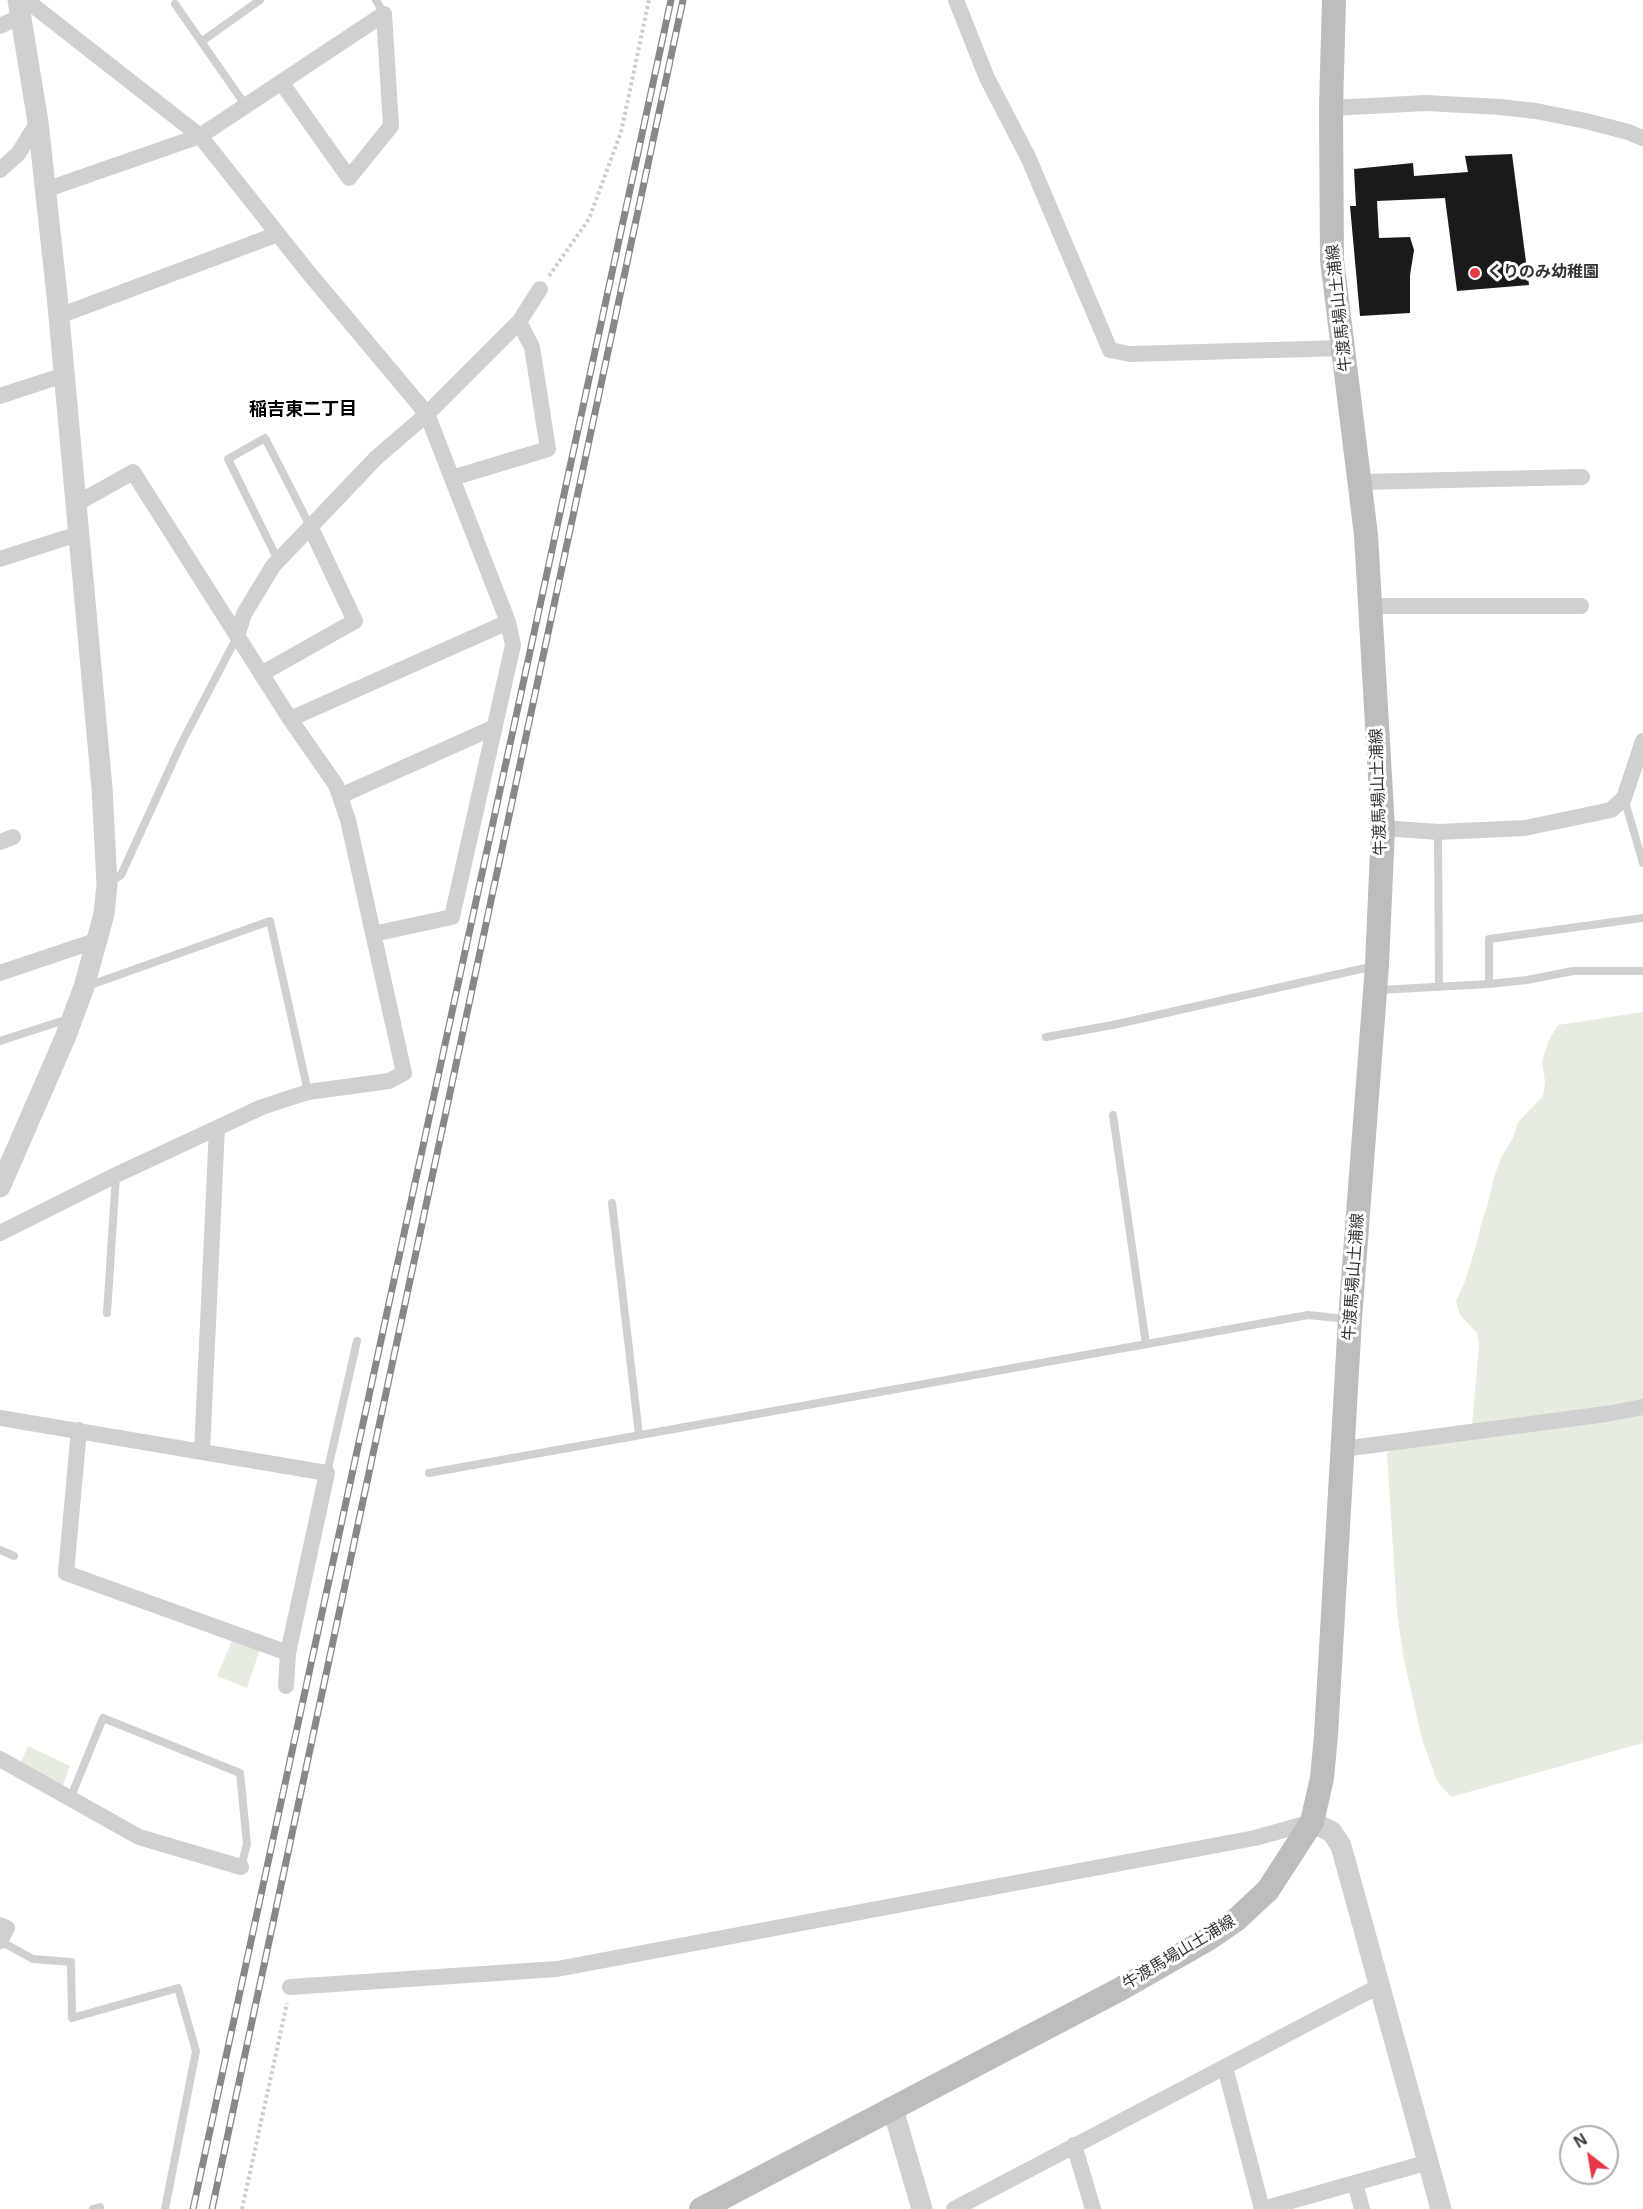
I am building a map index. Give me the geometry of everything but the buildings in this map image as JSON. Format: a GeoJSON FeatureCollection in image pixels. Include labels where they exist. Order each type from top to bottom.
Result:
{"type":"FeatureCollection","features":[{"type":"Feature","properties":{"kind":"main road","name":"牛渡馬場山土浦線"},"geometry":{"type":"LineString","coordinates":[[701,2209],[1122,1988],[1208,1939],[1238,1919],[1268,1890],[1312,1822],[1322,1778],[1325,1745],[1350,1319],[1377,965],[1383,828],[1366,535],[1332,260],[1331,108],[1334,0]]}},
{"type":"Feature","properties":{"kind":"street"},"geometry":{"type":"LineString","coordinates":[[956,0],[987,78],[1028,157],[1110,350],[1130,354],[1344,348]]}},
{"type":"Feature","properties":{"kind":"street"},"geometry":{"type":"LineString","coordinates":[[0,26],[21,5]]}},
{"type":"Feature","properties":{"kind":"street"},"geometry":{"type":"LineString","coordinates":[[0,1187],[84,987],[104,914],[107,885],[102,788],[59,316],[38,122],[21,5]]}},
{"type":"Feature","properties":{"kind":"street"},"geometry":{"type":"LineString","coordinates":[[21,5],[200,136],[427,414],[508,622],[513,645],[452,917],[373,934]]}},
{"type":"Feature","properties":{"kind":"street"},"geometry":{"type":"LineString","coordinates":[[45,190],[200,136],[281,82],[380,7]]}},
{"type":"Feature","properties":{"kind":"street"},"geometry":{"type":"LineString","coordinates":[[281,82],[349,178],[391,126],[380,7]]}},
{"type":"Feature","properties":{"kind":"street"},"geometry":{"type":"LineString","coordinates":[[1331,108],[1426,103],[1500,107],[1536,111],[1586,121],[1643,138]]}},
{"type":"Feature","properties":{"kind":"street"},"geometry":{"type":"LineString","coordinates":[[0,170],[18,154],[38,122]]}},
{"type":"Feature","properties":{"kind":"street"},"geometry":{"type":"LineString","coordinates":[[59,316],[278,234]]}},
{"type":"Feature","properties":{"kind":"street"},"geometry":{"type":"LineString","coordinates":[[237,636],[244,614],[257,589],[278,560],[376,458],[427,414],[519,322],[540,289]]}},
{"type":"Feature","properties":{"kind":"street"},"geometry":{"type":"LineString","coordinates":[[452,478],[548,449],[532,347],[519,322]]}},
{"type":"Feature","properties":{"kind":"street"},"geometry":{"type":"LineString","coordinates":[[0,396],[64,375]]}},
{"type":"Feature","properties":{"kind":"street"},"geometry":{"type":"LineString","coordinates":[[0,1233],[116,1175],[262,1107],[308,1092],[389,1080],[404,1073],[348,820],[336,785],[261,674],[133,472],[76,504]]}},
{"type":"Feature","properties":{"kind":"street"},"geometry":{"type":"LineString","coordinates":[[1360,482],[1582,477]]}},
{"type":"Feature","properties":{"kind":"street"},"geometry":{"type":"LineString","coordinates":[[261,674],[355,621],[310,526]]}},
{"type":"Feature","properties":{"kind":"street"},"geometry":{"type":"LineString","coordinates":[[0,559],[78,534]]}},
{"type":"Feature","properties":{"kind":"street"},"geometry":{"type":"LineString","coordinates":[[1370,606],[1581,606]]}},
{"type":"Feature","properties":{"kind":"street"},"geometry":{"type":"LineString","coordinates":[[290,718],[508,622]]}},
{"type":"Feature","properties":{"kind":"street"},"geometry":{"type":"LineString","coordinates":[[340,796],[495,727]]}},
{"type":"Feature","properties":{"kind":"street"},"geometry":{"type":"LineString","coordinates":[[1383,828],[1438,832],[1525,828],[1611,810],[1624,798],[1643,741]]}},
{"type":"Feature","properties":{"kind":"street"},"geometry":{"type":"LineString","coordinates":[[0,973],[98,940]]}},
{"type":"Feature","properties":{"kind":"street"},"geometry":{"type":"LineString","coordinates":[[202,1452],[217,1128]]}},
{"type":"Feature","properties":{"kind":"street"},"geometry":{"type":"LineString","coordinates":[[1343,1449],[1606,1414],[1643,1407]]}},
{"type":"Feature","properties":{"kind":"street"},"geometry":{"type":"LineString","coordinates":[[0,1418],[327,1473],[288,1653],[286,1686]]}},
{"type":"Feature","properties":{"kind":"street"},"geometry":{"type":"LineString","coordinates":[[79,1430],[66,1573],[288,1653]]}},
{"type":"Feature","properties":{"kind":"street"},"geometry":{"type":"LineString","coordinates":[[0,1759],[139,1838],[241,1867]]}},
{"type":"Feature","properties":{"kind":"street"},"geometry":{"type":"LineString","coordinates":[[290,1987],[557,1969],[1255,1838],[1312,1822],[1332,1832],[1341,1846],[1442,2209]]}},
{"type":"Feature","properties":{"kind":"street"},"geometry":{"type":"LineString","coordinates":[[0,1925],[7,1928],[0,1941]]}},
{"type":"Feature","properties":{"kind":"street"},"geometry":{"type":"LineString","coordinates":[[954,2209],[1381,1985]]}},
{"type":"Feature","properties":{"kind":"street"},"geometry":{"type":"LineString","coordinates":[[1225,2067],[1263,2209],[1429,2162]]}},
{"type":"Feature","properties":{"kind":"street"},"geometry":{"type":"LineString","coordinates":[[894,2109],[922,2209]]}},
{"type":"Feature","properties":{"kind":"street"},"geometry":{"type":"LineString","coordinates":[[1074,2145],[1093,2209]]}},
{"type":"Feature","properties":{"kind":"street"},"geometry":{"type":"LineString","coordinates":[[1355,2183],[1362,2209]]}},
{"type":"Feature","properties":{"kind":"lane"},"geometry":{"type":"LineString","coordinates":[[201,42],[260,0]]}},
{"type":"Feature","properties":{"kind":"lane"},"geometry":{"type":"LineString","coordinates":[[174,4],[246,106]]}},
{"type":"Feature","properties":{"kind":"lane"},"geometry":{"type":"LineString","coordinates":[[278,560],[228,459],[265,438],[310,526]]}},
{"type":"Feature","properties":{"kind":"lane"},"geometry":{"type":"LineString","coordinates":[[107,885],[121,875],[182,742],[237,636]]}},
{"type":"Feature","properties":{"kind":"lane"},"geometry":{"type":"LineString","coordinates":[[1624,798],[1643,863]]}},
{"type":"Feature","properties":{"kind":"lane"},"geometry":{"type":"LineString","coordinates":[[1438,832],[1439,987]]}},
{"type":"Feature","properties":{"kind":"lane"},"geometry":{"type":"LineString","coordinates":[[1489,984],[1489,939],[1643,918]]}},
{"type":"Feature","properties":{"kind":"lane"},"geometry":{"type":"LineString","coordinates":[[84,987],[270,921],[308,1092]]}},
{"type":"Feature","properties":{"kind":"lane"},"geometry":{"type":"LineString","coordinates":[[1046,1037],[1113,1025],[1377,965]]}},
{"type":"Feature","properties":{"kind":"lane"},"geometry":{"type":"LineString","coordinates":[[1375,990],[1489,984],[1527,980],[1573,971],[1643,971]]}},
{"type":"Feature","properties":{"kind":"lane"},"geometry":{"type":"LineString","coordinates":[[0,1041],[73,1017]]}},
{"type":"Feature","properties":{"kind":"lane"},"geometry":{"type":"LineString","coordinates":[[1113,1115],[1146,1344]]}},
{"type":"Feature","properties":{"kind":"lane"},"geometry":{"type":"LineString","coordinates":[[107,1313],[116,1175]]}},
{"type":"Feature","properties":{"kind":"lane"},"geometry":{"type":"LineString","coordinates":[[612,1203],[639,1435]]}},
{"type":"Feature","properties":{"kind":"lane"},"geometry":{"type":"LineString","coordinates":[[429,1473],[1308,1315],[1350,1319]]}},
{"type":"Feature","properties":{"kind":"lane"},"geometry":{"type":"LineString","coordinates":[[327,1473],[357,1341]]}},
{"type":"Feature","properties":{"kind":"lane"},"geometry":{"type":"LineString","coordinates":[[0,1550],[14,1556]]}},
{"type":"Feature","properties":{"kind":"lane"},"geometry":{"type":"LineString","coordinates":[[70,1799],[103,1718],[240,1773],[247,1844],[241,1867]]}},
{"type":"Feature","properties":{"kind":"lane"},"geometry":{"type":"LineString","coordinates":[[0,1941],[33,1959],[71,1962],[72,2018],[178,1988],[196,2051],[165,2209]]}},
{"type":"Feature","properties":{"kind":"path"},"geometry":{"type":"LineString","coordinates":[[540,289],[589,219],[621,132],[649,0]]}},
{"type":"Feature","properties":{"kind":"path"},"geometry":{"type":"LineString","coordinates":[[242,2209],[290,1987]]}},
{"type":"Feature","properties":{"kind":"shaded area"},"geometry":{"type":"Polygon","coordinates":[[[1643,1012],[1643,1402],[1472,1425],[1479,1346],[1477,1333],[1460,1315],[1456,1301],[1476,1246],[1501,1158],[1513,1138],[1518,1122],[1543,1096],[1545,1082],[1542,1061],[1549,1040],[1558,1025],[1643,1012]]]}},
{"type":"Feature","properties":{"kind":"shaded area"},"geometry":{"type":"Polygon","coordinates":[[[1643,1414],[1643,1743],[1451,1797],[1437,1781],[1422,1739],[1403,1655],[1397,1611],[1387,1453],[1394,1449],[1643,1414]]]}},
{"type":"Feature","properties":{"kind":"shaded area"},"geometry":{"type":"Polygon","coordinates":[[[234,1636],[261,1646],[247,1688],[217,1676],[234,1636]]]}},
{"type":"Feature","properties":{"kind":"shaded area"},"geometry":{"type":"Polygon","coordinates":[[[28,1746],[70,1766],[61,1790],[19,1766],[28,1746]]]}},
{"type":"Feature","properties":{"kind":"railway"},"geometry":{"type":"LineString","coordinates":[[193,2209],[671,0]]}},
{"type":"Feature","properties":{"kind":"railway"},"geometry":{"type":"LineString","coordinates":[[212,2209],[683,0]]}},
{"type":"Feature","properties":{"kind":"place","name":"くりのみ幼稚園"},"geometry":{"type":"Point","coordinates":[1475,273]}},
{"type":"Feature","properties":{"kind":"district","name":"稲吉東二丁目"},"geometry":{"type":"Point","coordinates":[303,410]}}]}
